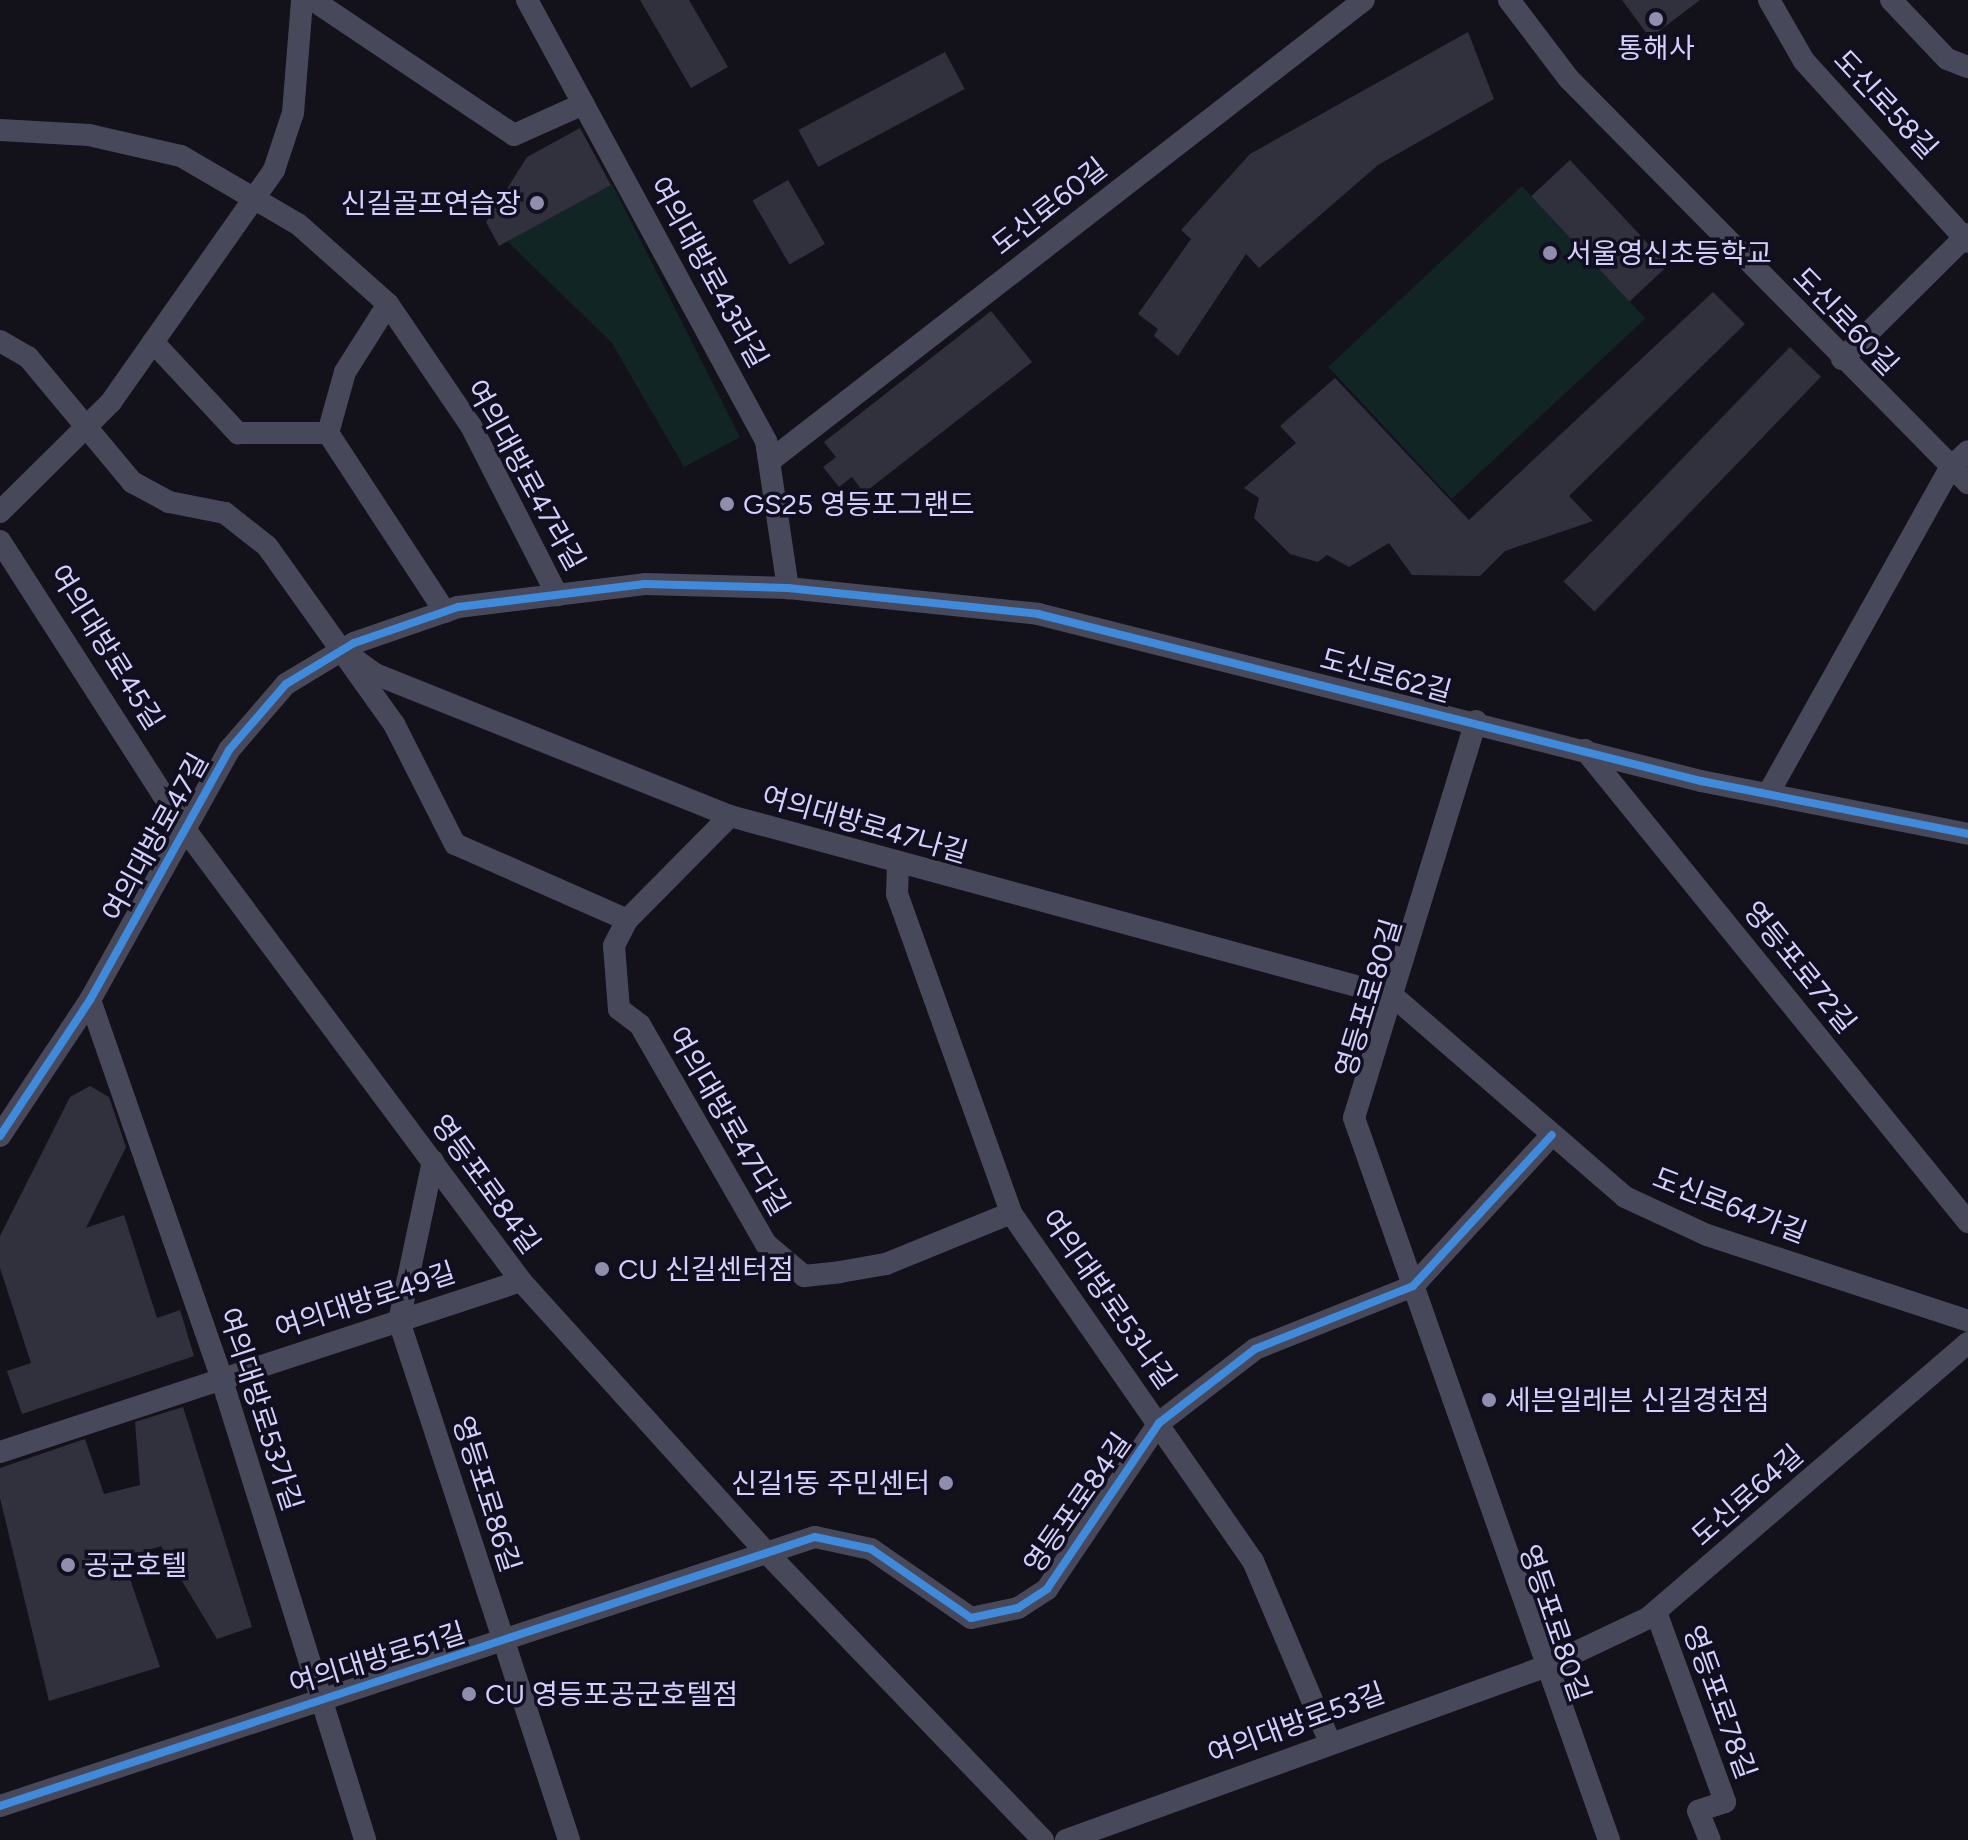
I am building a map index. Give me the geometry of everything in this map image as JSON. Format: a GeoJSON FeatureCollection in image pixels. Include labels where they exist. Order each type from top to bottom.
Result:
{"type":"FeatureCollection","features":[{"type":"Feature","properties":{"kind":"street"},"geometry":{"type":"LineString","coordinates":[[0,512],[87,428],[153,342],[274,170],[293,113],[302,0]]}},
{"type":"Feature","properties":{"kind":"street"},"geometry":{"type":"LineString","coordinates":[[313,0],[514,135],[583,104]]}},
{"type":"Feature","properties":{"kind":"street","name":"여의대방로43라길"},"geometry":{"type":"LineString","coordinates":[[527,0],[771,460],[788,588]]}},
{"type":"Feature","properties":{"kind":"street","name":"도신로60길"},"geometry":{"type":"LineString","coordinates":[[771,460],[1364,0]]}},
{"type":"Feature","properties":{"kind":"street","name":"도신로60길"},"geometry":{"type":"LineString","coordinates":[[1509,0],[1569,79],[1842,359],[1968,483]]}},
{"type":"Feature","properties":{"kind":"street","name":"도신로58길"},"geometry":{"type":"LineString","coordinates":[[1769,0],[1804,61],[1967,238]]}},
{"type":"Feature","properties":{"kind":"street"},"geometry":{"type":"LineString","coordinates":[[1891,0],[1947,59],[1968,67]]}},
{"type":"Feature","properties":{"kind":"street","name":"여의대방로47라길"},"geometry":{"type":"LineString","coordinates":[[0,130],[89,135],[181,156],[298,224],[388,304],[471,426],[557,595]]}},
{"type":"Feature","properties":{"kind":"street"},"geometry":{"type":"LineString","coordinates":[[1842,359],[1967,238]]}},
{"type":"Feature","properties":{"kind":"street"},"geometry":{"type":"LineString","coordinates":[[388,304],[345,372],[328,433],[445,612]]}},
{"type":"Feature","properties":{"kind":"street"},"geometry":{"type":"LineString","coordinates":[[0,341],[28,357],[132,482],[169,502],[225,513],[267,546],[394,724],[455,844],[627,920]]}},
{"type":"Feature","properties":{"kind":"street"},"geometry":{"type":"LineString","coordinates":[[153,342],[238,433],[328,433]]}},
{"type":"Feature","properties":{"kind":"street"},"geometry":{"type":"LineString","coordinates":[[1768,794],[1951,467],[1968,451]]}},
{"type":"Feature","properties":{"kind":"street","name":"여의대방로45길"},"geometry":{"type":"LineString","coordinates":[[0,541],[184,828]]}},
{"type":"Feature","properties":{"kind":"street","name":"여의대방로47길"},"geometry":{"type":"LineString","coordinates":[[0,1136],[90,1000],[229,750],[286,684],[342,650],[445,612],[645,584],[788,588]]}},
{"type":"Feature","properties":{"kind":"street","name":"도신로62길"},"geometry":{"type":"LineString","coordinates":[[788,588],[1038,614],[1768,794],[1968,834]]}},
{"type":"Feature","properties":{"kind":"street","name":"여의대방로47나길"},"geometry":{"type":"LineString","coordinates":[[342,650],[375,674],[730,816],[898,865],[1393,996]]}},
{"type":"Feature","properties":{"kind":"street","name":"영등포로80길"},"geometry":{"type":"LineString","coordinates":[[1476,721],[1354,1118],[1609,1840]]}},
{"type":"Feature","properties":{"kind":"street","name":"영등포로72길"},"geometry":{"type":"LineString","coordinates":[[1585,750],[1968,1222]]}},
{"type":"Feature","properties":{"kind":"street","name":"여의대방로47다길"},"geometry":{"type":"LineString","coordinates":[[730,816],[627,920],[614,946],[619,1009],[640,1025],[727,1186],[784,1263],[804,1276],[886,1264],[1011,1213]]}},
{"type":"Feature","properties":{"kind":"street","name":"영등포로84길"},"geometry":{"type":"LineString","coordinates":[[184,828],[521,1281],[767,1553],[1043,1840]]}},
{"type":"Feature","properties":{"kind":"street","name":"여의대방로53나길"},"geometry":{"type":"LineString","coordinates":[[898,865],[897,894],[1011,1213],[1253,1561],[1330,1742]]}},
{"type":"Feature","properties":{"kind":"street","name":"도신로64가길"},"geometry":{"type":"LineString","coordinates":[[1393,996],[1625,1197],[1707,1235],[1968,1321]]}},
{"type":"Feature","properties":{"kind":"street","name":"여의대방로53가길"},"geometry":{"type":"LineString","coordinates":[[90,1000],[221,1377],[365,1840]]}},
{"type":"Feature","properties":{"kind":"street"},"geometry":{"type":"LineString","coordinates":[[1159,1423],[1255,1349],[1413,1286],[1552,1135]]}},
{"type":"Feature","properties":{"kind":"street"},"geometry":{"type":"LineString","coordinates":[[399,1321],[433,1161]]}},
{"type":"Feature","properties":{"kind":"street","name":"여의대방로49길"},"geometry":{"type":"LineString","coordinates":[[0,1452],[521,1281]]}},
{"type":"Feature","properties":{"kind":"street","name":"영등포로86길"},"geometry":{"type":"LineString","coordinates":[[399,1321],[569,1840]]}},
{"type":"Feature","properties":{"kind":"street","name":"도신로64길"},"geometry":{"type":"LineString","coordinates":[[1547,1666],[1656,1612],[1968,1343]]}},
{"type":"Feature","properties":{"kind":"street","name":"영등포로84길"},"geometry":{"type":"LineString","coordinates":[[767,1553],[815,1537],[871,1549],[971,1618],[993,1617],[1047,1589],[1159,1423]]}},
{"type":"Feature","properties":{"kind":"street","name":"여의대방로51길"},"geometry":{"type":"LineString","coordinates":[[0,1806],[321,1697],[504,1643],[767,1553]]}},
{"type":"Feature","properties":{"kind":"street","name":"영등포로78길"},"geometry":{"type":"LineString","coordinates":[[1656,1612],[1725,1802],[1698,1811],[1710,1840]]}},
{"type":"Feature","properties":{"kind":"street","name":"여의대방로53길"},"geometry":{"type":"LineString","coordinates":[[1066,1840],[1547,1666]]}},
{"type":"Feature","properties":{"kind":"green space"},"geometry":{"type":"Polygon","coordinates":[[[612,184],[740,437],[684,467],[612,343],[507,241],[612,184]]]}},
{"type":"Feature","properties":{"kind":"green space"},"geometry":{"type":"Polygon","coordinates":[[[1522,186],[1645,318],[1452,499],[1328,367],[1522,186]]]}},
{"type":"Feature","properties":{"kind":"building"},"geometry":{"type":"Polygon","coordinates":[[[640,0],[689,0],[728,67],[691,88],[640,0]]]}},
{"type":"Feature","properties":{"kind":"building","name":"통해사"},"geometry":{"type":"Polygon","coordinates":[[[1622,0],[1700,0],[1650,38],[1622,0]]]}},
{"type":"Feature","properties":{"kind":"building"},"geometry":{"type":"Polygon","coordinates":[[[1468,32],[1494,99],[1378,165],[1259,268],[1246,254],[1178,356],[1154,336],[1158,329],[1138,314],[1191,239],[1181,230],[1250,154],[1468,32]]]}},
{"type":"Feature","properties":{"kind":"building"},"geometry":{"type":"Polygon","coordinates":[[[945,52],[965,89],[818,167],[798,130],[945,52]]]}},
{"type":"Feature","properties":{"kind":"building","name":"신길골프연습장"},"geometry":{"type":"Polygon","coordinates":[[[580,128],[611,185],[499,246],[486,222],[527,157],[580,128]]]}},
{"type":"Feature","properties":{"kind":"building"},"geometry":{"type":"Polygon","coordinates":[[[1570,160],[1668,265],[1629,301],[1531,196],[1570,160]]]}},
{"type":"Feature","properties":{"kind":"building"},"geometry":{"type":"Polygon","coordinates":[[[788,180],[825,244],[789,265],[752,200],[788,180]]]}},
{"type":"Feature","properties":{"kind":"building"},"geometry":{"type":"Polygon","coordinates":[[[1713,292],[1745,324],[1569,496],[1593,521],[1505,551],[1480,576],[1412,575],[1389,543],[1349,567],[1327,555],[1318,562],[1290,554],[1254,518],[1259,498],[1244,488],[1296,443],[1280,426],[1335,378],[1469,520],[1713,292]]]}},
{"type":"Feature","properties":{"kind":"building"},"geometry":{"type":"Polygon","coordinates":[[[991,311],[1032,362],[864,493],[852,477],[839,487],[823,467],[836,457],[824,442],[991,311]]]}},
{"type":"Feature","properties":{"kind":"building"},"geometry":{"type":"Polygon","coordinates":[[[1790,347],[1821,377],[1594,611],[1564,582],[1790,347]]]}},
{"type":"Feature","properties":{"kind":"building"},"geometry":{"type":"Polygon","coordinates":[[[90,1086],[109,1097],[126,1147],[86,1228],[124,1215],[157,1318],[180,1310],[194,1356],[22,1414],[7,1371],[31,1363],[0,1268],[0,1236],[70,1097],[90,1086]]]}},
{"type":"Feature","properties":{"kind":"building"},"geometry":{"type":"Polygon","coordinates":[[[183,1407],[252,1627],[217,1639],[161,1546],[123,1558],[160,1667],[49,1701],[0,1498],[0,1468],[85,1439],[104,1494],[140,1485],[135,1422],[183,1407]]]}},
{"type":"Feature","properties":{"kind":"cycle path"},"geometry":{"type":"LineString","coordinates":[[0,1136],[90,1000],[229,750],[286,684],[354,643],[458,607],[645,584],[788,588],[1038,614],[1701,781],[1968,834]]}},
{"type":"Feature","properties":{"kind":"cycle path"},"geometry":{"type":"LineString","coordinates":[[0,1806],[815,1537],[871,1549],[971,1618],[1018,1608],[1047,1589],[1159,1423],[1255,1349],[1413,1286],[1552,1135]]}},
{"type":"Feature","properties":{"kind":"place","name":"통해사"},"geometry":{"type":"Point","coordinates":[1656,19]}},
{"type":"Feature","properties":{"kind":"place","name":"신길골프연습장"},"geometry":{"type":"Point","coordinates":[537,203]}},
{"type":"Feature","properties":{"kind":"place","name":"서울영신초등학교"},"geometry":{"type":"Point","coordinates":[1550,253]}},
{"type":"Feature","properties":{"kind":"place","name":"GS25 영등포그랜드"},"geometry":{"type":"Point","coordinates":[727,504]}},
{"type":"Feature","properties":{"kind":"place","name":"CU 신길센터점"},"geometry":{"type":"Point","coordinates":[602,1269]}},
{"type":"Feature","properties":{"kind":"place","name":"세븐일레븐 신길경천점"},"geometry":{"type":"Point","coordinates":[1489,1400]}},
{"type":"Feature","properties":{"kind":"place","name":"신길1동 주민센터"},"geometry":{"type":"Point","coordinates":[946,1483]}},
{"type":"Feature","properties":{"kind":"place","name":"공군호텔"},"geometry":{"type":"Point","coordinates":[68,1565]}},
{"type":"Feature","properties":{"kind":"place","name":"CU 영등포공군호텔점"},"geometry":{"type":"Point","coordinates":[469,1694]}}]}
